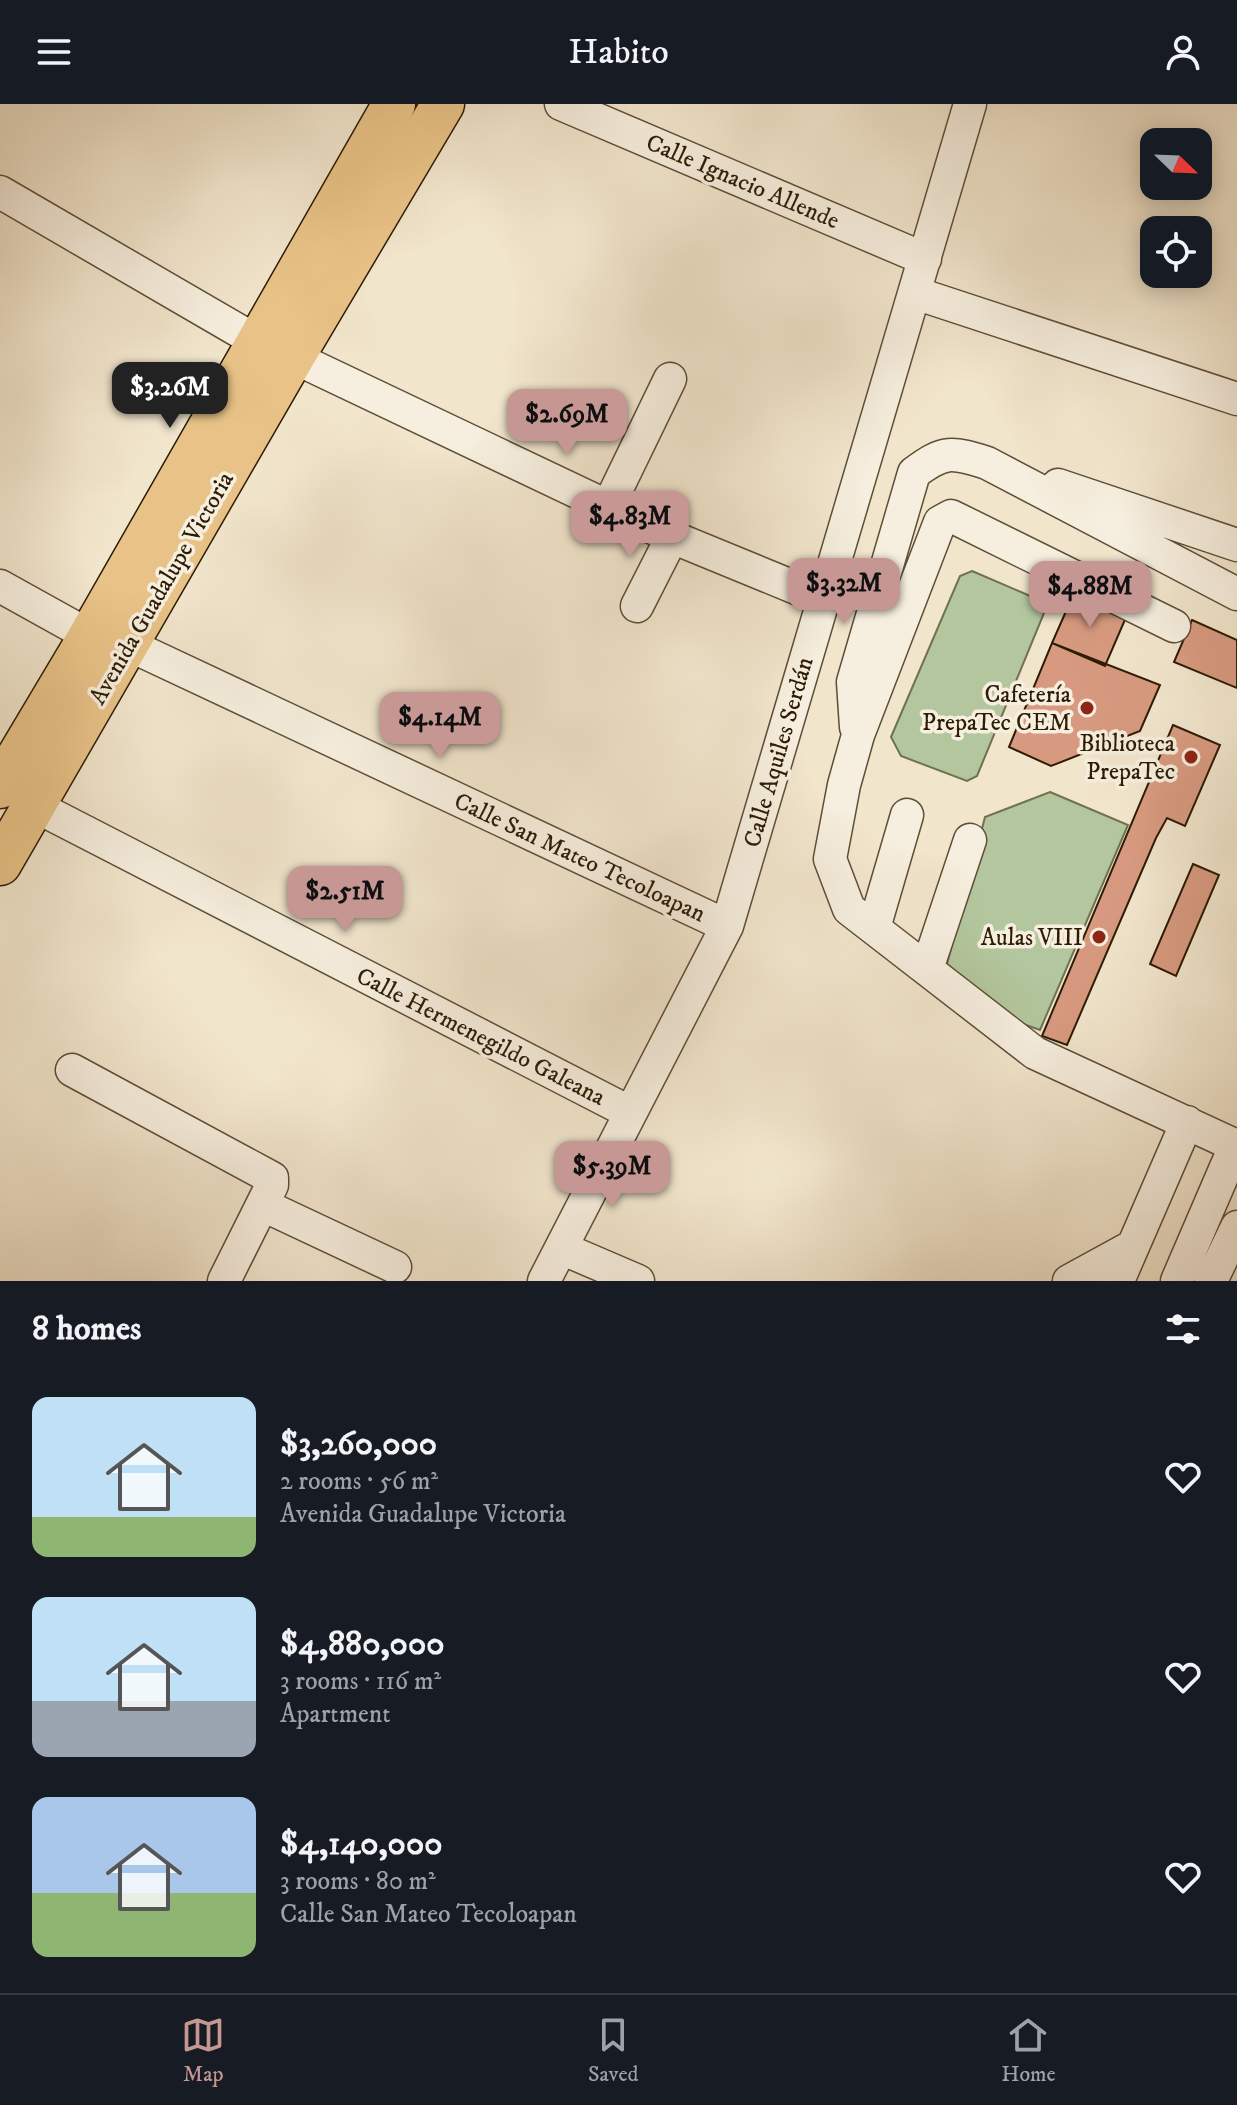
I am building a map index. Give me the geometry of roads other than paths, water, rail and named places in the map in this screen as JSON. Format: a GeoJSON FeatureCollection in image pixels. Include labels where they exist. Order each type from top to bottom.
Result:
{"type":"FeatureCollection","features":[{"type":"Feature","properties":{"kind":"main road","name":"Avenida Guadalupe Victoria"},"geometry":{"type":"LineString","coordinates":[[0,864],[17,797],[276,350],[394,104]]}},
{"type":"Feature","properties":{"kind":"main road","name":"Avenida Guadalupe Victoria"},"geometry":{"type":"LineString","coordinates":[[276,350],[443,104]]}},
{"type":"Feature","properties":{"kind":"street","name":"Calle Ignacio Allende"},"geometry":{"type":"LineString","coordinates":[[561,104],[925,259]]}},
{"type":"Feature","properties":{"kind":"street","name":"Calle Aquiles Serdán"},"geometry":{"type":"LineString","coordinates":[[544,1281],[727,926],[970,104]]}},
{"type":"Feature","properties":{"kind":"street"},"geometry":{"type":"LineString","coordinates":[[0,192],[276,350],[672,537],[823,599]]}},
{"type":"Feature","properties":{"kind":"street"},"geometry":{"type":"LineString","coordinates":[[915,293],[1237,399]]}},
{"type":"Feature","properties":{"kind":"street"},"geometry":{"type":"LineString","coordinates":[[608,507],[670,379]]}},
{"type":"Feature","properties":{"kind":"street"},"geometry":{"type":"LineString","coordinates":[[858,735],[853,710],[853,682],[914,473],[935,457],[955,453],[987,463],[1237,594]]}},
{"type":"Feature","properties":{"kind":"street"},"geometry":{"type":"LineString","coordinates":[[1034,488],[1063,485],[1237,545]]}},
{"type":"Feature","properties":{"kind":"street"},"geometry":{"type":"LineString","coordinates":[[1174,626],[951,516],[940,522],[858,735],[844,785],[830,859],[849,909],[1035,1053],[1230,1143],[1233,1151],[1177,1281]]}},
{"type":"Feature","properties":{"kind":"street"},"geometry":{"type":"LineString","coordinates":[[637,606],[672,537]]}},
{"type":"Feature","properties":{"kind":"street","name":"Calle San Mateo Tecoloapan"},"geometry":{"type":"LineString","coordinates":[[0,586],[727,926]]}},
{"type":"Feature","properties":{"kind":"street","name":"Calle Hermenegildo Galeana"},"geometry":{"type":"LineString","coordinates":[[17,797],[629,1112]]}},
{"type":"Feature","properties":{"kind":"street"},"geometry":{"type":"LineString","coordinates":[[874,928],[907,815]]}},
{"type":"Feature","properties":{"kind":"street"},"geometry":{"type":"LineString","coordinates":[[927,969],[970,840]]}},
{"type":"Feature","properties":{"kind":"street"},"geometry":{"type":"LineString","coordinates":[[72,1070],[272,1178],[263,1205],[224,1281]]}},
{"type":"Feature","properties":{"kind":"street"},"geometry":{"type":"LineString","coordinates":[[1118,1281],[1187,1122]]}},
{"type":"Feature","properties":{"kind":"street"},"geometry":{"type":"LineString","coordinates":[[263,1205],[395,1267]]}},
{"type":"Feature","properties":{"kind":"street"},"geometry":{"type":"LineString","coordinates":[[1211,1281],[1237,1227]]}},
{"type":"Feature","properties":{"kind":"street"},"geometry":{"type":"LineString","coordinates":[[1069,1281],[1133,1246]]}},
{"type":"Feature","properties":{"kind":"street"},"geometry":{"type":"LineString","coordinates":[[561,1248],[638,1281]]}},
{"type":"Feature","properties":{"kind":"place","name":"Cafetería PrepaTec CEM"},"geometry":{"type":"Point","coordinates":[1087,708]}},
{"type":"Feature","properties":{"kind":"place","name":"Biblioteca PrepaTec"},"geometry":{"type":"Point","coordinates":[1191,757]}},
{"type":"Feature","properties":{"kind":"place","name":"Aulas VIII"},"geometry":{"type":"Point","coordinates":[1099,937]}}]}
